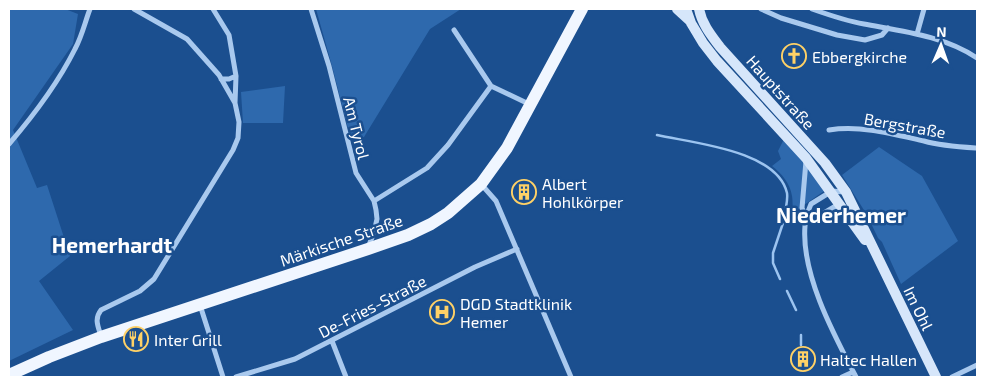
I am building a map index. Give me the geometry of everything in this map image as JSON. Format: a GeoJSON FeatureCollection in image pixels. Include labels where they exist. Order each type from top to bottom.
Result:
{"type":"FeatureCollection","features":[{"type":"Feature","properties":{"kind":"main road","name":"Hauptstraße"},"geometry":{"type":"LineString","coordinates":[[677,9],[691,23]]}},
{"type":"Feature","properties":{"kind":"main road","name":"Hauptstraße"},"geometry":{"type":"LineString","coordinates":[[686,9],[691,23],[703,43],[806,158],[840,204]]}},
{"type":"Feature","properties":{"kind":"main road","name":"Hauptstraße"},"geometry":{"type":"LineString","coordinates":[[699,9],[708,31],[825,163],[846,192]]}},
{"type":"Feature","properties":{"kind":"main road","name":"Märkische Straße"},"geometry":{"type":"LineString","coordinates":[[9,375],[49,357],[102,337],[368,249],[408,235],[431,224],[448,213],[481,184],[507,148],[583,11]]}},
{"type":"Feature","properties":{"kind":"main road","name":"Im Ohl"},"geometry":{"type":"LineString","coordinates":[[846,192],[936,377]]}},
{"type":"Feature","properties":{"kind":"main road","name":"Im Ohl"},"geometry":{"type":"LineString","coordinates":[[840,204],[875,252]]}},
{"type":"Feature","properties":{"kind":"street"},"geometry":{"type":"LineString","coordinates":[[9,144],[26,125],[54,85],[76,48],[90,9]]}},
{"type":"Feature","properties":{"kind":"street"},"geometry":{"type":"LineString","coordinates":[[134,9],[187,39],[221,79],[235,104]]}},
{"type":"Feature","properties":{"kind":"street"},"geometry":{"type":"LineString","coordinates":[[102,337],[97,322],[101,310],[140,291],[154,279],[233,150],[238,138],[239,122],[235,104],[236,76],[229,36],[213,9]]}},
{"type":"Feature","properties":{"kind":"street","name":"Am Tyrol"},"geometry":{"type":"LineString","coordinates":[[311,9],[329,66],[356,173],[374,201]]}},
{"type":"Feature","properties":{"kind":"street"},"geometry":{"type":"LineString","coordinates":[[761,9],[781,18],[837,35],[865,40],[882,35],[888,28]]}},
{"type":"Feature","properties":{"kind":"street"},"geometry":{"type":"LineString","coordinates":[[812,9],[862,24],[917,34],[958,48],[977,58]]}},
{"type":"Feature","properties":{"kind":"street"},"geometry":{"type":"LineString","coordinates":[[917,34],[924,9]]}},
{"type":"Feature","properties":{"kind":"street"},"geometry":{"type":"LineString","coordinates":[[454,30],[491,86],[531,106]]}},
{"type":"Feature","properties":{"kind":"street"},"geometry":{"type":"LineString","coordinates":[[728,73],[737,65]]}},
{"type":"Feature","properties":{"kind":"street"},"geometry":{"type":"LineString","coordinates":[[221,79],[230,80],[236,76]]}},
{"type":"Feature","properties":{"kind":"street"},"geometry":{"type":"LineString","coordinates":[[368,249],[377,219],[374,201],[426,168],[448,145],[491,86]]}},
{"type":"Feature","properties":{"kind":"street","name":"Bergstraße"},"geometry":{"type":"LineString","coordinates":[[829,130],[843,128],[895,134],[926,142],[977,148]]}},
{"type":"Feature","properties":{"kind":"street"},"geometry":{"type":"LineString","coordinates":[[806,158],[802,208],[806,218]]}},
{"type":"Feature","properties":{"kind":"street"},"geometry":{"type":"LineString","coordinates":[[481,184],[496,201],[571,377]]}},
{"type":"Feature","properties":{"kind":"street"},"geometry":{"type":"LineString","coordinates":[[806,218],[814,218],[840,204],[846,192],[832,191],[810,204],[806,218],[804,236],[816,291],[825,315],[854,375],[842,377]]}},
{"type":"Feature","properties":{"kind":"street","name":"De-Fries-Straße"},"geometry":{"type":"LineString","coordinates":[[236,377],[295,359],[475,267],[516,249]]}},
{"type":"Feature","properties":{"kind":"street"},"geometry":{"type":"LineString","coordinates":[[200,305],[223,377]]}},
{"type":"Feature","properties":{"kind":"street"},"geometry":{"type":"LineString","coordinates":[[332,341],[346,377]]}},
{"type":"Feature","properties":{"kind":"street"},"geometry":{"type":"LineString","coordinates":[[952,377],[977,365]]}},
{"type":"Feature","properties":{"kind":"shaded area"},"geometry":{"type":"Polygon","coordinates":[[[9,9],[65,9],[78,14],[73,44],[13,130],[37,188],[47,185],[70,256],[39,281],[73,330],[9,361],[9,9]]]}},
{"type":"Feature","properties":{"kind":"shaded area"},"geometry":{"type":"Polygon","coordinates":[[[316,9],[461,9],[430,29],[364,137],[351,140],[316,9]]]}},
{"type":"Feature","properties":{"kind":"shaded area"},"geometry":{"type":"Polygon","coordinates":[[[285,86],[283,123],[243,123],[241,92],[285,86]]]}},
{"type":"Feature","properties":{"kind":"shaded area"},"geometry":{"type":"Polygon","coordinates":[[[784,139],[827,189],[794,212],[789,187],[772,166],[781,159],[778,151],[784,139]]]}},
{"type":"Feature","properties":{"kind":"shaded area"},"geometry":{"type":"Polygon","coordinates":[[[879,147],[922,176],[958,241],[901,284],[882,242],[842,175],[879,147]]]}},
{"type":"Feature","properties":{"kind":"waterway"},"geometry":{"type":"LineString","coordinates":[[657,135],[731,151],[751,158],[767,167],[780,178],[787,193],[785,213]]}},
{"type":"Feature","properties":{"kind":"waterway"},"geometry":{"type":"LineString","coordinates":[[780,279],[773,263],[773,253],[784,220]]}},
{"type":"Feature","properties":{"kind":"waterway"},"geometry":{"type":"LineString","coordinates":[[787,291],[796,310]]}},
{"type":"Feature","properties":{"kind":"waterway"},"geometry":{"type":"LineString","coordinates":[[801,335],[801,345]]}},
{"type":"Feature","properties":{"kind":"place","name":"Ebbergkirche"},"geometry":{"type":"Point","coordinates":[794,56]}},
{"type":"Feature","properties":{"kind":"place","name":"Albert Hohlkörper"},"geometry":{"type":"Point","coordinates":[524,192]}},
{"type":"Feature","properties":{"kind":"place","name":"DGD Stadtklinik Hemer"},"geometry":{"type":"Point","coordinates":[442,312]}},
{"type":"Feature","properties":{"kind":"place","name":"Inter Grill"},"geometry":{"type":"Point","coordinates":[136,339]}},
{"type":"Feature","properties":{"kind":"place","name":"Haltec Hallen"},"geometry":{"type":"Point","coordinates":[803,359]}},
{"type":"Feature","properties":{"kind":"district","name":"Niederhemer"},"geometry":{"type":"Point","coordinates":[841,214]}},
{"type":"Feature","properties":{"kind":"district","name":"Hemerhardt"},"geometry":{"type":"Point","coordinates":[112,244]}}]}
